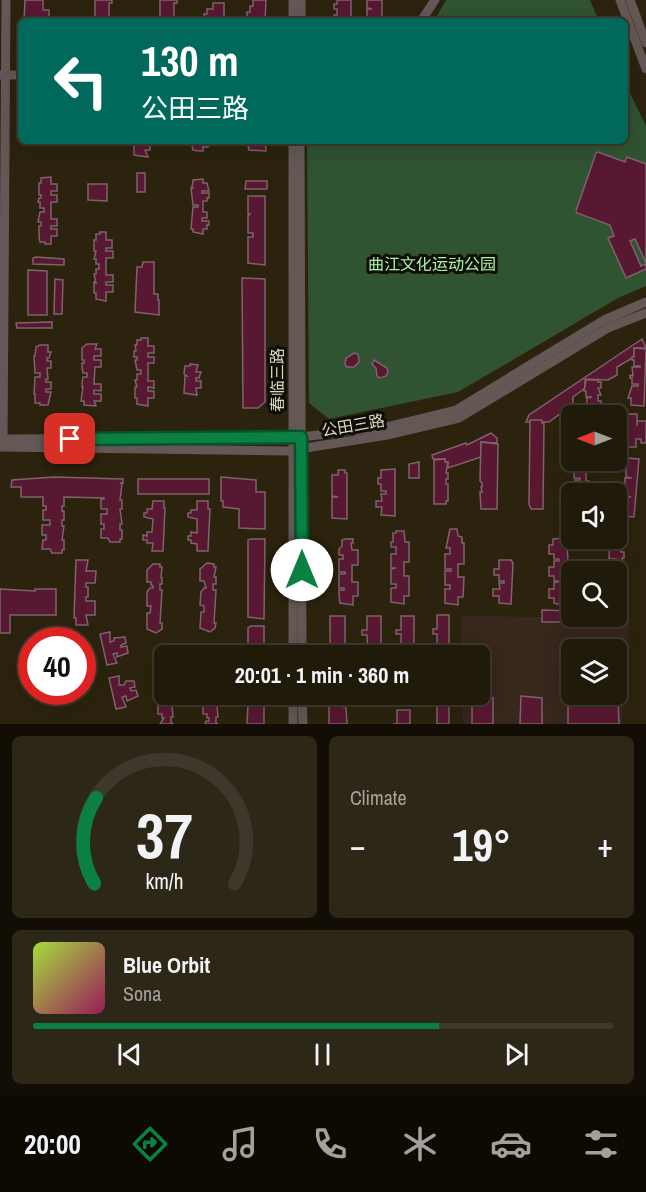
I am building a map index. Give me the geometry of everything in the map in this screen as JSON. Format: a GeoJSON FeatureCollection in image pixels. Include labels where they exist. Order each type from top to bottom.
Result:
{"type":"FeatureCollection","features":[{"type":"Feature","properties":{"kind":"street"},"geometry":{"type":"LineString","coordinates":[[2,443],[3,75],[6,0]]}},
{"type":"Feature","properties":{"kind":"street"},"geometry":{"type":"LineString","coordinates":[[293,0],[293,18]]}},
{"type":"Feature","properties":{"kind":"street"},"geometry":{"type":"LineString","coordinates":[[301,18],[302,0]]}},
{"type":"Feature","properties":{"kind":"street"},"geometry":{"type":"LineString","coordinates":[[423,18],[435,0]]}},
{"type":"Feature","properties":{"kind":"street"},"geometry":{"type":"LineString","coordinates":[[620,0],[627,18]]}},
{"type":"Feature","properties":{"kind":"street"},"geometry":{"type":"LineString","coordinates":[[630,0],[646,43]]}},
{"type":"Feature","properties":{"kind":"street"},"geometry":{"type":"LineString","coordinates":[[628,21],[646,69]]}},
{"type":"Feature","properties":{"kind":"street","name":"春临三路"},"geometry":{"type":"LineString","coordinates":[[292,144],[296,437],[293,645]]}},
{"type":"Feature","properties":{"kind":"street","name":"春临三路"},"geometry":{"type":"LineString","coordinates":[[296,437],[300,144]]}},
{"type":"Feature","properties":{"kind":"street","name":"公田三路"},"geometry":{"type":"LineString","coordinates":[[2,443],[296,437],[386,427],[456,410],[604,320],[646,302]]}},
{"type":"Feature","properties":{"kind":"street","name":"公田三路"},"geometry":{"type":"LineString","coordinates":[[2,443],[296,450],[387,435],[459,417],[608,328],[646,313]]}},
{"type":"Feature","properties":{"kind":"street","name":"春临三路"},"geometry":{"type":"LineString","coordinates":[[296,450],[302,645]]}},
{"type":"Feature","properties":{"kind":"street"},"geometry":{"type":"LineString","coordinates":[[293,705],[293,724]]}},
{"type":"Feature","properties":{"kind":"street"},"geometry":{"type":"LineString","coordinates":[[302,705],[303,724]]}},
{"type":"Feature","properties":{"kind":"shaded area"},"geometry":{"type":"Polygon","coordinates":[[[462,616],[561,617],[561,627],[627,627],[627,618],[630,618],[627,658],[627,639],[561,639],[561,705],[623,705],[622,724],[463,724],[463,705],[490,705],[490,645],[462,645],[462,616]]]}},
{"type":"Feature","properties":{"kind":"green space"},"geometry":{"type":"Polygon","coordinates":[[[446,0],[590,0],[598,18],[436,18],[446,0]]]}},
{"type":"Feature","properties":{"kind":"green space","name":"曲江文化运动公园"},"geometry":{"type":"Polygon","coordinates":[[[628,89],[646,126],[646,286],[618,298],[458,392],[329,419],[309,403],[307,144],[628,144],[628,89]]]}},
{"type":"Feature","properties":{"kind":"building"},"geometry":{"type":"Polygon","coordinates":[[[25,0],[43,0],[43,10],[49,10],[49,18],[24,18],[25,0]]]}},
{"type":"Feature","properties":{"kind":"building"},"geometry":{"type":"Polygon","coordinates":[[[95,0],[112,0],[112,3],[109,3],[109,18],[95,18],[95,0]]]}},
{"type":"Feature","properties":{"kind":"building"},"geometry":{"type":"Polygon","coordinates":[[[160,0],[177,0],[177,3],[174,3],[174,18],[160,18],[160,0]]]}},
{"type":"Feature","properties":{"kind":"building"},"geometry":{"type":"Polygon","coordinates":[[[253,0],[266,0],[265,18],[247,18],[250,6],[253,6],[253,0]]]}},
{"type":"Feature","properties":{"kind":"building"},"geometry":{"type":"Polygon","coordinates":[[[337,0],[351,0],[351,18],[334,18],[334,15],[337,15],[337,9],[334,9],[334,4],[337,4],[337,0]]]}},
{"type":"Feature","properties":{"kind":"building"},"geometry":{"type":"Polygon","coordinates":[[[367,0],[382,0],[382,18],[367,18],[367,9],[372,9],[367,8],[367,0]]]}},
{"type":"Feature","properties":{"kind":"building"},"geometry":{"type":"Polygon","coordinates":[[[213,3],[224,3],[224,18],[204,18],[207,9],[213,9],[213,3]]]}},
{"type":"Feature","properties":{"kind":"building"},"geometry":{"type":"Polygon","coordinates":[[[134,144],[150,144],[150,150],[145,150],[148,157],[134,155],[134,144]]]}},
{"type":"Feature","properties":{"kind":"building"},"geometry":{"type":"Polygon","coordinates":[[[192,144],[208,144],[208,147],[203,147],[203,151],[193,150],[192,144]]]}},
{"type":"Feature","properties":{"kind":"building"},"geometry":{"type":"Polygon","coordinates":[[[248,144],[265,144],[266,151],[249,150],[248,144]]]}},
{"type":"Feature","properties":{"kind":"building"},"geometry":{"type":"Polygon","coordinates":[[[598,152],[625,162],[627,157],[646,164],[646,263],[635,239],[630,241],[641,266],[646,264],[646,269],[626,278],[608,238],[614,236],[610,225],[576,211],[598,152]]]}},
{"type":"Feature","properties":{"kind":"building"},"geometry":{"type":"Polygon","coordinates":[[[137,173],[145,173],[145,192],[137,192],[137,173]]]}},
{"type":"Feature","properties":{"kind":"building"},"geometry":{"type":"Polygon","coordinates":[[[51,177],[51,184],[57,184],[57,191],[51,191],[51,195],[57,195],[57,202],[51,202],[51,219],[57,219],[57,226],[51,226],[51,229],[57,229],[57,236],[51,236],[51,244],[45,244],[45,242],[40,242],[39,237],[41,222],[38,222],[40,212],[44,212],[44,208],[40,208],[40,202],[38,202],[41,198],[39,183],[41,183],[41,178],[51,177]]]}},
{"type":"Feature","properties":{"kind":"building"},"geometry":{"type":"Polygon","coordinates":[[[203,179],[209,191],[202,191],[202,193],[209,193],[209,198],[203,201],[203,212],[207,212],[207,218],[202,218],[202,221],[209,221],[209,225],[207,229],[203,229],[203,234],[193,232],[191,229],[193,207],[198,207],[198,205],[193,205],[191,188],[193,188],[193,180],[203,179]]]}},
{"type":"Feature","properties":{"kind":"building"},"geometry":{"type":"Polygon","coordinates":[[[246,181],[267,181],[267,189],[245,189],[246,181]]]}},
{"type":"Feature","properties":{"kind":"building"},"geometry":{"type":"Polygon","coordinates":[[[88,184],[107,184],[107,201],[88,200],[88,184]]]}},
{"type":"Feature","properties":{"kind":"building"},"geometry":{"type":"Polygon","coordinates":[[[248,196],[265,196],[265,265],[248,263],[248,237],[253,237],[253,233],[248,233],[250,214],[248,214],[248,196]]]}},
{"type":"Feature","properties":{"kind":"building"},"geometry":{"type":"Polygon","coordinates":[[[106,232],[106,240],[112,240],[112,248],[106,248],[106,251],[113,251],[113,258],[106,258],[106,275],[113,275],[113,282],[106,282],[106,285],[113,285],[113,292],[106,292],[106,301],[96,299],[96,293],[94,293],[94,282],[96,283],[94,274],[96,274],[96,269],[99,269],[99,264],[96,264],[96,259],[94,259],[96,251],[94,251],[94,240],[96,240],[96,234],[106,232]]]}},
{"type":"Feature","properties":{"kind":"building"},"geometry":{"type":"Polygon","coordinates":[[[33,258],[64,259],[64,265],[33,264],[33,258]]]}},
{"type":"Feature","properties":{"kind":"building"},"geometry":{"type":"Polygon","coordinates":[[[143,262],[154,262],[154,294],[158,294],[159,315],[135,312],[137,267],[142,267],[143,262]]]}},
{"type":"Feature","properties":{"kind":"building"},"geometry":{"type":"Polygon","coordinates":[[[28,270],[47,271],[47,315],[28,315],[28,270]]]}},
{"type":"Feature","properties":{"kind":"building"},"geometry":{"type":"Polygon","coordinates":[[[242,278],[265,279],[265,402],[258,408],[243,408],[242,278]]]}},
{"type":"Feature","properties":{"kind":"building"},"geometry":{"type":"Polygon","coordinates":[[[55,279],[63,280],[62,314],[54,314],[55,279]]]}},
{"type":"Feature","properties":{"kind":"building"},"geometry":{"type":"Polygon","coordinates":[[[52,322],[52,328],[17,328],[16,323],[52,322]]]}},
{"type":"Feature","properties":{"kind":"building"},"geometry":{"type":"Polygon","coordinates":[[[148,338],[148,346],[154,346],[154,353],[148,353],[148,357],[154,357],[154,363],[148,363],[148,381],[154,381],[154,388],[148,387],[148,391],[154,391],[154,398],[148,398],[148,406],[137,404],[137,398],[135,398],[135,387],[137,387],[135,380],[137,380],[137,374],[141,374],[141,370],[137,370],[135,360],[137,357],[134,357],[134,351],[136,351],[137,340],[148,338]]]}},
{"type":"Feature","properties":{"kind":"building"},"geometry":{"type":"Polygon","coordinates":[[[642,339],[646,348],[634,348],[634,357],[617,367],[617,375],[608,380],[585,379],[585,388],[573,397],[573,404],[561,405],[561,413],[549,422],[526,422],[529,415],[642,339]]]}},
{"type":"Feature","properties":{"kind":"building"},"geometry":{"type":"Polygon","coordinates":[[[87,344],[97,344],[95,349],[101,349],[101,356],[94,356],[94,360],[101,360],[101,367],[95,367],[94,384],[101,384],[101,391],[94,390],[94,394],[101,394],[101,401],[94,401],[96,406],[84,405],[84,401],[81,401],[83,377],[87,377],[87,373],[83,373],[82,368],[84,360],[82,360],[82,348],[87,344]]]}},
{"type":"Feature","properties":{"kind":"building"},"geometry":{"type":"Polygon","coordinates":[[[48,345],[48,352],[51,352],[47,358],[47,361],[51,361],[51,368],[47,368],[48,379],[46,379],[46,382],[51,382],[51,389],[46,389],[46,392],[51,392],[48,405],[35,403],[35,377],[40,377],[40,373],[35,373],[34,356],[36,347],[48,345]]]}},
{"type":"Feature","properties":{"kind":"building"},"geometry":{"type":"Polygon","coordinates":[[[634,348],[646,349],[644,406],[631,405],[631,398],[628,398],[632,386],[638,386],[638,384],[632,384],[632,378],[630,378],[630,375],[633,376],[632,367],[640,367],[634,366],[634,360],[632,360],[634,348]]]}},
{"type":"Feature","properties":{"kind":"building"},"geometry":{"type":"Polygon","coordinates":[[[354,353],[358,354],[359,362],[354,367],[347,367],[346,358],[354,353]]]}},
{"type":"Feature","properties":{"kind":"building"},"geometry":{"type":"Polygon","coordinates":[[[374,360],[387,368],[386,376],[380,378],[377,376],[376,368],[372,364],[374,360]]]}},
{"type":"Feature","properties":{"kind":"building"},"geometry":{"type":"Polygon","coordinates":[[[190,364],[198,365],[196,372],[201,372],[199,378],[196,378],[196,381],[201,381],[201,388],[196,388],[197,395],[184,393],[185,376],[187,376],[184,374],[185,366],[190,366],[190,364]]]}},
{"type":"Feature","properties":{"kind":"building"},"geometry":{"type":"Polygon","coordinates":[[[586,380],[601,382],[601,388],[598,388],[601,395],[598,395],[598,401],[601,401],[601,405],[586,405],[587,398],[592,397],[586,397],[586,391],[584,391],[586,380]]]}},
{"type":"Feature","properties":{"kind":"building"},"geometry":{"type":"Polygon","coordinates":[[[627,414],[637,414],[637,421],[646,421],[646,443],[641,443],[641,439],[636,439],[636,447],[627,447],[627,414]]]}},
{"type":"Feature","properties":{"kind":"building"},"geometry":{"type":"Polygon","coordinates":[[[530,420],[542,420],[544,423],[543,509],[531,509],[529,504],[530,420]]]}},
{"type":"Feature","properties":{"kind":"building"},"geometry":{"type":"Polygon","coordinates":[[[491,433],[497,438],[497,443],[481,442],[481,457],[448,468],[448,462],[445,462],[445,459],[433,459],[432,455],[466,443],[467,445],[491,433]]]}},
{"type":"Feature","properties":{"kind":"building"},"geometry":{"type":"Polygon","coordinates":[[[481,442],[498,444],[497,509],[481,509],[481,442]]]}},
{"type":"Feature","properties":{"kind":"building"},"geometry":{"type":"Polygon","coordinates":[[[627,458],[639,459],[634,517],[627,516],[627,497],[631,497],[627,496],[625,478],[632,478],[626,477],[627,458]]]}},
{"type":"Feature","properties":{"kind":"building"},"geometry":{"type":"Polygon","coordinates":[[[445,459],[445,462],[448,462],[446,484],[448,484],[448,501],[446,504],[434,504],[434,460],[445,459]]]}},
{"type":"Feature","properties":{"kind":"building"},"geometry":{"type":"Polygon","coordinates":[[[419,462],[419,478],[409,478],[409,464],[419,462]]]}},
{"type":"Feature","properties":{"kind":"building"},"geometry":{"type":"Polygon","coordinates":[[[395,469],[395,516],[381,515],[382,507],[376,507],[376,501],[382,501],[381,494],[386,494],[386,491],[381,491],[378,478],[381,478],[381,470],[395,469]]]}},
{"type":"Feature","properties":{"kind":"building"},"geometry":{"type":"Polygon","coordinates":[[[338,470],[345,470],[347,473],[347,519],[332,518],[332,497],[338,497],[332,496],[332,475],[338,475],[338,470]]]}},
{"type":"Feature","properties":{"kind":"building"},"geometry":{"type":"Polygon","coordinates":[[[574,471],[586,471],[586,481],[589,483],[575,483],[575,480],[580,480],[580,478],[574,478],[574,471]]]}},
{"type":"Feature","properties":{"kind":"building"},"geometry":{"type":"Polygon","coordinates":[[[54,477],[123,479],[123,483],[120,483],[122,484],[120,530],[122,530],[122,539],[120,542],[110,542],[108,538],[101,538],[101,529],[104,529],[104,524],[101,524],[101,514],[107,514],[107,509],[101,509],[101,499],[104,498],[64,497],[62,540],[64,540],[64,550],[62,553],[52,553],[50,549],[42,549],[46,535],[42,535],[42,525],[50,525],[50,520],[43,520],[43,510],[46,510],[46,506],[43,506],[43,497],[21,497],[21,487],[11,487],[12,480],[54,477]]]}},
{"type":"Feature","properties":{"kind":"building"},"geometry":{"type":"Polygon","coordinates":[[[221,477],[256,480],[256,492],[265,492],[265,529],[239,528],[239,509],[223,507],[221,477]]]}},
{"type":"Feature","properties":{"kind":"building"},"geometry":{"type":"Polygon","coordinates":[[[138,479],[209,479],[209,494],[138,494],[138,479]]]}},
{"type":"Feature","properties":{"kind":"building"},"geometry":{"type":"Polygon","coordinates":[[[153,501],[164,501],[163,551],[152,551],[153,543],[143,540],[143,535],[147,536],[147,532],[152,532],[153,519],[144,517],[144,513],[147,513],[147,509],[152,509],[153,501]]]}},
{"type":"Feature","properties":{"kind":"building"},"geometry":{"type":"Polygon","coordinates":[[[197,501],[208,501],[208,509],[210,509],[208,551],[197,551],[197,544],[188,540],[191,532],[197,533],[197,519],[188,517],[188,513],[191,513],[191,510],[197,510],[197,501]]]}},
{"type":"Feature","properties":{"kind":"building"},"geometry":{"type":"Polygon","coordinates":[[[450,529],[457,529],[458,536],[462,537],[462,543],[464,543],[464,564],[458,564],[458,577],[464,577],[463,597],[458,597],[458,605],[445,603],[445,589],[450,589],[450,585],[445,585],[445,571],[451,571],[451,569],[445,569],[445,554],[450,554],[450,548],[446,548],[450,529]]]}},
{"type":"Feature","properties":{"kind":"building"},"geometry":{"type":"Polygon","coordinates":[[[404,531],[405,542],[409,542],[409,562],[404,562],[404,576],[409,576],[409,596],[404,596],[404,604],[391,602],[391,588],[396,588],[396,584],[391,584],[391,569],[396,568],[391,568],[391,554],[396,554],[396,547],[391,547],[391,542],[393,542],[393,533],[404,531]]]}},
{"type":"Feature","properties":{"kind":"building"},"geometry":{"type":"Polygon","coordinates":[[[561,538],[561,549],[567,549],[568,561],[561,561],[561,604],[554,603],[554,598],[549,598],[549,589],[554,589],[554,583],[560,581],[554,581],[554,576],[549,576],[549,567],[554,567],[554,561],[559,561],[559,559],[554,559],[554,554],[549,554],[549,545],[553,545],[553,539],[561,538]]]}},
{"type":"Feature","properties":{"kind":"building"},"geometry":{"type":"Polygon","coordinates":[[[265,539],[264,619],[248,617],[248,540],[265,539]]]}},
{"type":"Feature","properties":{"kind":"building"},"geometry":{"type":"Polygon","coordinates":[[[353,539],[352,550],[358,550],[358,565],[352,565],[352,582],[358,582],[358,596],[353,596],[353,605],[340,603],[339,595],[339,590],[344,590],[344,588],[339,588],[339,574],[345,574],[345,572],[339,572],[339,559],[343,559],[343,555],[339,555],[339,549],[342,546],[342,540],[353,539]]]}},
{"type":"Feature","properties":{"kind":"building"},"geometry":{"type":"Polygon","coordinates":[[[609,549],[621,549],[621,552],[624,552],[623,561],[609,559],[609,549]]]}},
{"type":"Feature","properties":{"kind":"building"},"geometry":{"type":"Polygon","coordinates":[[[76,560],[88,560],[86,571],[96,571],[95,583],[86,583],[88,597],[86,601],[95,601],[95,615],[86,615],[88,625],[76,625],[76,618],[74,618],[76,560]]]}},
{"type":"Feature","properties":{"kind":"building"},"geometry":{"type":"Polygon","coordinates":[[[499,560],[511,560],[513,563],[511,604],[499,603],[499,596],[493,596],[493,589],[500,589],[499,583],[504,583],[504,581],[499,581],[499,575],[494,575],[494,569],[499,569],[499,560]]]}},
{"type":"Feature","properties":{"kind":"building"},"geometry":{"type":"Polygon","coordinates":[[[207,563],[214,564],[216,567],[214,577],[216,577],[216,584],[213,584],[213,590],[216,590],[214,623],[216,623],[215,628],[210,632],[200,628],[201,612],[204,612],[204,606],[200,605],[201,592],[206,588],[204,581],[200,581],[200,569],[207,563]]]}},
{"type":"Feature","properties":{"kind":"building"},"geometry":{"type":"Polygon","coordinates":[[[153,564],[160,564],[162,567],[160,623],[162,623],[162,629],[156,633],[147,629],[147,613],[150,613],[151,606],[147,606],[147,592],[153,586],[151,582],[147,582],[147,570],[153,564]]]}},
{"type":"Feature","properties":{"kind":"building"},"geometry":{"type":"Polygon","coordinates":[[[0,589],[35,591],[35,589],[56,589],[56,615],[10,615],[10,633],[0,633],[0,589]]]}},
{"type":"Feature","properties":{"kind":"building"},"geometry":{"type":"Polygon","coordinates":[[[542,610],[561,611],[561,622],[542,622],[542,610]]]}},
{"type":"Feature","properties":{"kind":"building"},"geometry":{"type":"Polygon","coordinates":[[[437,615],[449,615],[449,645],[437,645],[437,634],[433,634],[433,629],[437,629],[437,615]]]}},
{"type":"Feature","properties":{"kind":"building"},"geometry":{"type":"Polygon","coordinates":[[[330,616],[345,616],[345,645],[330,645],[330,616]]]}},
{"type":"Feature","properties":{"kind":"building"},"geometry":{"type":"Polygon","coordinates":[[[367,616],[381,616],[381,645],[367,645],[367,635],[362,635],[362,630],[367,630],[367,616]]]}},
{"type":"Feature","properties":{"kind":"building"},"geometry":{"type":"Polygon","coordinates":[[[401,616],[414,616],[414,645],[401,645],[401,634],[396,634],[396,630],[401,630],[401,616]]]}},
{"type":"Feature","properties":{"kind":"building"},"geometry":{"type":"Polygon","coordinates":[[[264,626],[264,645],[248,645],[248,628],[264,626]]]}},
{"type":"Feature","properties":{"kind":"building"},"geometry":{"type":"Polygon","coordinates":[[[110,632],[110,642],[114,641],[114,638],[125,637],[126,643],[121,647],[127,646],[128,653],[117,657],[117,653],[113,654],[117,663],[107,665],[100,634],[110,632]]]}},
{"type":"Feature","properties":{"kind":"building"},"geometry":{"type":"Polygon","coordinates":[[[119,676],[119,685],[124,685],[126,681],[134,681],[135,687],[130,688],[131,691],[136,690],[138,696],[127,701],[126,696],[122,697],[126,707],[116,709],[109,678],[119,676]]]}},
{"type":"Feature","properties":{"kind":"building"},"geometry":{"type":"Polygon","coordinates":[[[521,696],[542,698],[542,724],[520,724],[521,696]]]}},
{"type":"Feature","properties":{"kind":"building"},"geometry":{"type":"Polygon","coordinates":[[[490,698],[493,698],[493,724],[472,724],[472,705],[490,705],[490,698]]]}},
{"type":"Feature","properties":{"kind":"building"},"geometry":{"type":"Polygon","coordinates":[[[158,705],[173,705],[173,717],[171,717],[173,724],[160,724],[164,718],[162,714],[158,714],[158,705]]]}},
{"type":"Feature","properties":{"kind":"building"},"geometry":{"type":"Polygon","coordinates":[[[203,705],[218,705],[216,723],[218,724],[205,724],[209,718],[207,714],[203,714],[203,705]]]}},
{"type":"Feature","properties":{"kind":"building"},"geometry":{"type":"Polygon","coordinates":[[[248,705],[264,705],[264,724],[247,724],[248,705]]]}},
{"type":"Feature","properties":{"kind":"building"},"geometry":{"type":"Polygon","coordinates":[[[344,705],[347,724],[329,724],[329,706],[344,705]]]}},
{"type":"Feature","properties":{"kind":"building"},"geometry":{"type":"Polygon","coordinates":[[[437,705],[449,705],[449,724],[437,724],[437,705]]]}},
{"type":"Feature","properties":{"kind":"building"},"geometry":{"type":"Polygon","coordinates":[[[568,705],[618,705],[619,724],[568,724],[568,705]]]}},
{"type":"Feature","properties":{"kind":"building"},"geometry":{"type":"Polygon","coordinates":[[[397,710],[410,710],[410,724],[397,724],[397,710]]]}},
{"type":"Feature","properties":{"kind":"route"},"geometry":{"type":"LineString","coordinates":[[70,439],[301,437],[302,570]]}}]}
